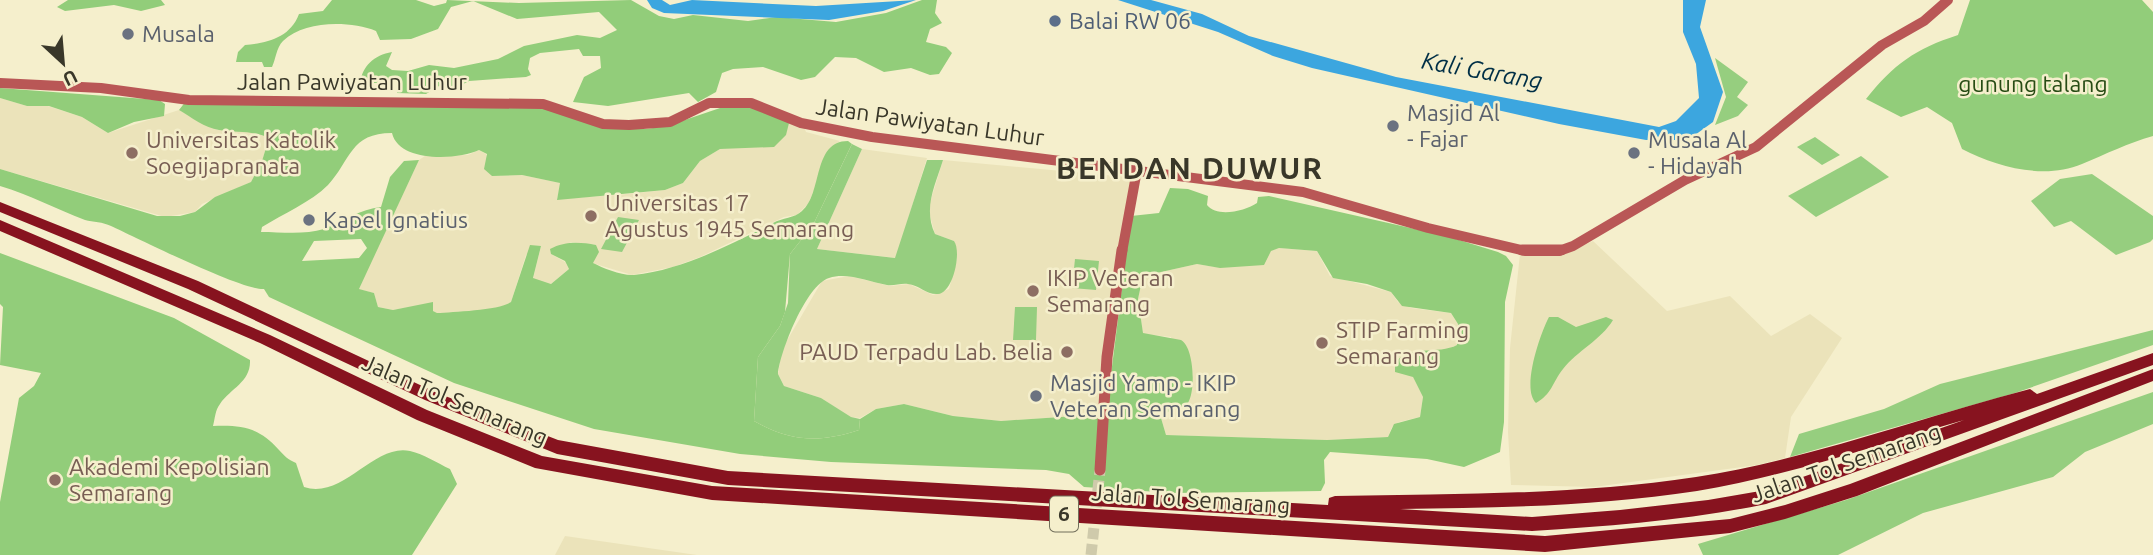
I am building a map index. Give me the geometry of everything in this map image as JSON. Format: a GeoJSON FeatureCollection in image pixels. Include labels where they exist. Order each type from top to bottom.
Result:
{"type":"FeatureCollection","features":[{"type":"Feature","properties":{"kind":"highway","name":"Jalan Tol Semarang"},"geometry":{"type":"LineString","coordinates":[[0,207],[193,285],[430,396],[557,447],[728,478],[1532,524],[1706,510],[1766,497],[2153,359]]}},
{"type":"Feature","properties":{"kind":"highway","name":"Jalan Tol Semarang"},"geometry":{"type":"LineString","coordinates":[[0,225],[264,339],[422,415],[541,463],[712,493],[1545,544],[1570,542],[1730,526],[1785,512],[1851,491],[2153,375]]}},
{"type":"Feature","properties":{"kind":"highway"},"geometry":{"type":"LineString","coordinates":[[1232,505],[1538,498],[1683,485],[1749,474],[2113,373]]}},
{"type":"Feature","properties":{"kind":"main road","name":"Jalan Pawiyatan Luhur"},"geometry":{"type":"LineString","coordinates":[[0,83],[101,88],[189,100],[543,104],[603,124],[629,125],[670,122],[709,103],[751,103],[825,130],[1312,194],[1525,251],[1565,249],[1675,185],[1756,147],[1882,45],[1924,21],[1948,0]]}},
{"type":"Feature","properties":{"kind":"main road"},"geometry":{"type":"LineString","coordinates":[[1100,470],[1101,430],[1123,233],[1137,170]]}},
{"type":"Feature","properties":{"kind":"shaded area","name":"Universitas Katolik Soegijapranata"},"geometry":{"type":"Polygon","coordinates":[[[0,98],[27,106],[48,106],[82,117],[108,133],[179,110],[218,130],[256,132],[269,138],[262,161],[251,182],[202,204],[195,212],[165,217],[0,169],[0,98]]]}},
{"type":"Feature","properties":{"kind":"shaded area","name":"Universitas 17 Agustus 1945 Semarang"},"geometry":{"type":"Polygon","coordinates":[[[790,119],[804,127],[806,132],[840,141],[834,145],[808,204],[797,215],[784,217],[700,257],[673,267],[632,275],[592,263],[596,245],[571,242],[551,254],[565,262],[569,269],[551,284],[533,279],[541,246],[526,255],[511,302],[506,306],[467,313],[437,313],[433,311],[433,303],[393,310],[378,307],[374,293],[358,289],[419,160],[425,156],[468,155],[479,150],[486,154],[492,176],[522,175],[561,183],[557,199],[616,195],[665,190],[683,183],[700,161],[720,149],[752,146],[790,119]]]}},
{"type":"Feature","properties":{"kind":"shaded area"},"geometry":{"type":"Polygon","coordinates":[[[862,149],[927,158],[896,258],[817,249],[862,149]]]}},
{"type":"Feature","properties":{"kind":"shaded area","name":"IKIP Veteran Semarang"},"geometry":{"type":"Polygon","coordinates":[[[943,160],[1138,178],[1128,231],[1106,414],[1001,421],[953,416],[904,404],[876,409],[860,418],[850,417],[821,398],[784,386],[778,374],[782,349],[822,281],[849,276],[890,286],[909,284],[933,295],[949,289],[957,259],[954,241],[935,234],[928,209],[943,160]]]}},
{"type":"Feature","properties":{"kind":"shaded area"},"geometry":{"type":"Polygon","coordinates":[[[1593,241],[1667,311],[1730,296],[1771,336],[1810,314],[1842,338],[1791,417],[1785,458],[1757,465],[1594,487],[1511,485],[1508,432],[1510,348],[1520,254],[1561,255],[1593,241]]]}},
{"type":"Feature","properties":{"kind":"shaded area","name":"STIP Farming Semarang"},"geometry":{"type":"Polygon","coordinates":[[[1279,248],[1317,251],[1330,276],[1391,292],[1398,302],[1411,308],[1451,313],[1458,324],[1457,345],[1449,349],[1429,351],[1413,377],[1423,397],[1420,417],[1399,422],[1392,427],[1388,437],[1327,440],[1166,435],[1161,418],[1166,411],[1182,407],[1171,337],[1143,334],[1138,299],[1143,276],[1197,264],[1215,267],[1279,248]]]}},
{"type":"Feature","properties":{"kind":"shaded area"},"geometry":{"type":"Polygon","coordinates":[[[565,536],[697,555],[555,555],[565,536]]]}},
{"type":"Feature","properties":{"kind":"green space"},"geometry":{"type":"Polygon","coordinates":[[[68,0],[161,0],[165,5],[141,11],[114,5],[65,11],[57,7],[68,0]]]}},
{"type":"Feature","properties":{"kind":"green space"},"geometry":{"type":"Polygon","coordinates":[[[332,0],[416,0],[434,6],[446,3],[447,0],[473,1],[451,7],[438,29],[411,39],[380,40],[376,31],[354,25],[328,24],[292,34],[279,47],[272,67],[264,67],[262,62],[236,62],[238,52],[245,45],[277,38],[290,29],[299,14],[323,11],[332,0]]]}},
{"type":"Feature","properties":{"kind":"green space"},"geometry":{"type":"Polygon","coordinates":[[[631,0],[659,16],[674,19],[693,15],[748,21],[777,17],[836,22],[886,13],[922,0],[937,0],[935,13],[942,23],[930,29],[926,42],[946,47],[952,53],[939,74],[930,75],[911,68],[884,72],[856,58],[835,57],[815,77],[801,80],[763,67],[733,69],[722,73],[716,92],[698,102],[689,93],[608,106],[573,102],[584,77],[601,68],[600,56],[583,56],[579,49],[540,53],[530,58],[528,69],[531,75],[526,77],[469,81],[460,86],[439,86],[426,94],[397,93],[402,81],[360,84],[363,72],[370,62],[392,52],[386,66],[392,70],[408,71],[429,65],[454,68],[498,59],[524,46],[577,35],[600,38],[617,30],[599,12],[517,19],[473,1],[519,3],[631,0]]]}},
{"type":"Feature","properties":{"kind":"green space","name":"gunung talang"},"geometry":{"type":"Polygon","coordinates":[[[1970,0],[2142,0],[2153,12],[2153,136],[2067,169],[2021,169],[1990,161],[1962,149],[1952,123],[1927,107],[1901,117],[1866,99],[1886,76],[1906,59],[1929,46],[1958,35],[1970,0]]]}},
{"type":"Feature","properties":{"kind":"green space"},"geometry":{"type":"Polygon","coordinates":[[[1715,58],[1748,82],[1737,97],[1748,105],[1738,116],[1715,125],[1726,97],[1715,58]]]}},
{"type":"Feature","properties":{"kind":"green space"},"geometry":{"type":"Polygon","coordinates":[[[0,88],[159,100],[165,104],[164,116],[134,122],[108,133],[82,117],[49,106],[27,106],[0,98],[0,88]]]}},
{"type":"Feature","properties":{"kind":"green space"},"geometry":{"type":"Polygon","coordinates":[[[186,101],[544,108],[616,128],[646,129],[667,126],[723,107],[747,106],[790,119],[786,135],[774,147],[720,149],[700,161],[683,183],[665,190],[557,200],[560,183],[522,175],[492,176],[484,169],[487,154],[479,150],[444,157],[417,154],[397,143],[392,133],[378,134],[359,143],[336,176],[321,191],[262,227],[261,232],[317,231],[359,213],[381,207],[390,177],[404,161],[419,160],[359,289],[374,293],[378,307],[393,310],[433,302],[433,311],[437,313],[487,309],[511,302],[530,245],[541,246],[533,278],[551,284],[569,269],[565,261],[551,254],[550,249],[567,243],[596,245],[599,252],[593,263],[629,275],[670,268],[705,255],[802,211],[809,203],[823,159],[837,143],[848,141],[852,144],[813,225],[790,254],[785,312],[780,326],[758,357],[754,421],[793,437],[831,437],[859,430],[860,419],[876,409],[904,404],[953,416],[1001,421],[1106,414],[1131,216],[1159,213],[1170,188],[1188,189],[1208,196],[1207,205],[1217,211],[1246,209],[1257,203],[1258,197],[1269,196],[1446,236],[1498,252],[1506,256],[1513,265],[1505,302],[1504,422],[1500,452],[1464,467],[1427,459],[1330,452],[1324,460],[1325,483],[1321,491],[1173,493],[1084,487],[1069,474],[1046,470],[831,462],[740,454],[594,429],[454,383],[269,297],[264,289],[235,282],[108,225],[85,220],[0,186],[0,169],[157,216],[180,216],[195,212],[215,197],[251,182],[262,161],[269,138],[214,129],[179,110],[186,101]],[[361,239],[314,241],[302,261],[359,258],[367,248],[361,239]],[[1279,248],[1271,251],[1264,265],[1220,268],[1197,264],[1143,276],[1138,299],[1143,333],[1181,340],[1189,351],[1191,360],[1191,397],[1186,405],[1161,418],[1166,435],[1327,440],[1388,437],[1394,424],[1420,417],[1423,397],[1413,377],[1395,372],[1395,364],[1407,354],[1457,345],[1458,324],[1451,313],[1402,306],[1391,292],[1367,284],[1333,278],[1317,251],[1279,248]]]}},
{"type":"Feature","properties":{"kind":"green space"},"geometry":{"type":"Polygon","coordinates":[[[1815,137],[1840,155],[1822,165],[1797,147],[1815,137]]]}},
{"type":"Feature","properties":{"kind":"green space"},"geometry":{"type":"Polygon","coordinates":[[[852,144],[862,149],[817,249],[895,258],[927,160],[943,160],[932,197],[930,215],[935,234],[954,241],[957,254],[955,271],[948,287],[938,294],[912,285],[887,285],[851,277],[836,276],[820,283],[796,320],[778,374],[784,386],[821,398],[851,417],[860,419],[859,430],[831,437],[793,437],[754,421],[758,357],[780,326],[788,303],[790,254],[813,225],[852,144]]]}},
{"type":"Feature","properties":{"kind":"green space"},"geometry":{"type":"Polygon","coordinates":[[[1861,156],[1889,177],[1816,217],[1788,196],[1861,156]]]}},
{"type":"Feature","properties":{"kind":"green space"},"geometry":{"type":"Polygon","coordinates":[[[2092,174],[2153,216],[2153,239],[2150,242],[2116,255],[2071,221],[2054,227],[2031,201],[2060,179],[2092,174]]]}},
{"type":"Feature","properties":{"kind":"green space"},"geometry":{"type":"Polygon","coordinates":[[[618,217],[639,220],[622,252],[601,249],[618,217]]]}},
{"type":"Feature","properties":{"kind":"green space"},"geometry":{"type":"Polygon","coordinates":[[[0,253],[174,318],[250,360],[244,379],[218,406],[213,426],[241,427],[264,436],[296,463],[304,487],[318,489],[332,486],[384,455],[397,451],[415,452],[450,469],[457,484],[412,555],[0,555],[0,502],[19,398],[34,386],[41,373],[0,365],[3,307],[0,304],[0,253]]]}},
{"type":"Feature","properties":{"kind":"green space"},"geometry":{"type":"Polygon","coordinates":[[[1075,259],[1099,261],[1096,290],[1072,288],[1075,259]]]}},
{"type":"Feature","properties":{"kind":"green space"},"geometry":{"type":"Polygon","coordinates":[[[1015,307],[1037,307],[1036,340],[1013,340],[1015,307]]]}},
{"type":"Feature","properties":{"kind":"green space"},"geometry":{"type":"Polygon","coordinates":[[[1549,317],[1558,317],[1576,327],[1606,317],[1613,320],[1602,334],[1569,363],[1549,392],[1536,403],[1530,386],[1531,374],[1537,348],[1549,317]]]}},
{"type":"Feature","properties":{"kind":"green space"},"geometry":{"type":"Polygon","coordinates":[[[2153,330],[2153,345],[2015,393],[1790,457],[1799,434],[1884,409],[1940,384],[2153,330]]]}},
{"type":"Feature","properties":{"kind":"green space"},"geometry":{"type":"Polygon","coordinates":[[[2153,392],[2153,424],[2085,452],[2053,477],[1923,513],[1838,555],[1703,555],[1698,544],[1846,500],[2153,392]]]}},
{"type":"Feature","properties":{"kind":"water"},"geometry":{"type":"Polygon","coordinates":[[[647,0],[662,0],[670,5],[692,0],[816,6],[916,0],[883,11],[829,20],[664,13],[652,8],[647,0]]]}},
{"type":"Feature","properties":{"kind":"water"},"geometry":{"type":"Polygon","coordinates":[[[1118,0],[1151,0],[1202,14],[1249,36],[1396,77],[1659,127],[1676,121],[1699,98],[1696,64],[1683,32],[1683,0],[1706,0],[1700,27],[1723,92],[1713,122],[1688,140],[1646,140],[1559,124],[1312,68],[1273,56],[1218,32],[1118,0]]]}},
{"type":"Feature","properties":{"kind":"tunnel"},"geometry":{"type":"LineString","coordinates":[[1091,555],[1100,470]]}},
{"type":"Feature","properties":{"kind":"place","name":"Balai RW 06"},"geometry":{"type":"Point","coordinates":[1055,21]}},
{"type":"Feature","properties":{"kind":"place","name":"Musala"},"geometry":{"type":"Point","coordinates":[128,34]}},
{"type":"Feature","properties":{"kind":"place","name":"Masjid Al - Fajar"},"geometry":{"type":"Point","coordinates":[1393,126]}},
{"type":"Feature","properties":{"kind":"place","name":"Universitas Katolik Soegijapranata"},"geometry":{"type":"Point","coordinates":[132,153]}},
{"type":"Feature","properties":{"kind":"place","name":"Musala Al - Hidayah"},"geometry":{"type":"Point","coordinates":[1634,153]}},
{"type":"Feature","properties":{"kind":"place","name":"Universitas 17 Agustus 1945 Semarang"},"geometry":{"type":"Point","coordinates":[591,216]}},
{"type":"Feature","properties":{"kind":"place","name":"Kapel Ignatius"},"geometry":{"type":"Point","coordinates":[309,220]}},
{"type":"Feature","properties":{"kind":"place","name":"IKIP Veteran Semarang"},"geometry":{"type":"Point","coordinates":[1033,291]}},
{"type":"Feature","properties":{"kind":"place","name":"STIP Farming Semarang"},"geometry":{"type":"Point","coordinates":[1322,343]}},
{"type":"Feature","properties":{"kind":"place","name":"PAUD Terpadu Lab. Belia"},"geometry":{"type":"Point","coordinates":[1067,352]}},
{"type":"Feature","properties":{"kind":"place","name":"Masjid Yamp - IKIP Veteran Semarang"},"geometry":{"type":"Point","coordinates":[1036,396]}},
{"type":"Feature","properties":{"kind":"place","name":"Akademi Kepolisian Semarang"},"geometry":{"type":"Point","coordinates":[55,480]}},
{"type":"Feature","properties":{"kind":"district","name":"BENDAN DUWUR"},"geometry":{"type":"Point","coordinates":[1190,169]}},
{"type":"Feature","properties":{"kind":"water label","name":"Kali Garang"},"geometry":{"type":"Point","coordinates":[1482,71]}}]}
